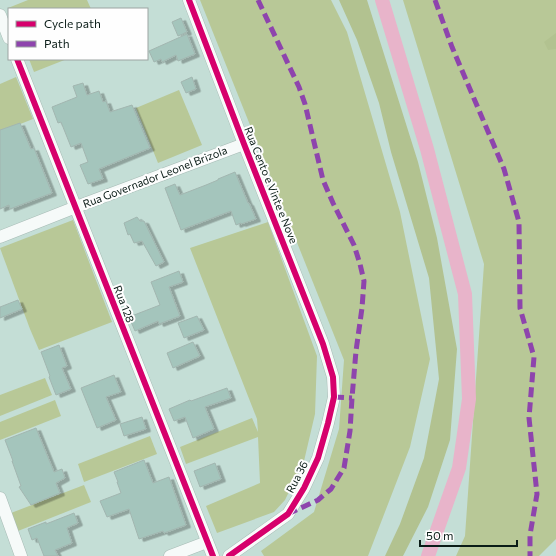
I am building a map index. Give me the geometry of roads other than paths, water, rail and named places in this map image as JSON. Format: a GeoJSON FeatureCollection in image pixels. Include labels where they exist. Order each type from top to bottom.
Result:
{"type":"FeatureCollection","features":[{"type":"Feature","properties":{"kind":"street","name":"Rua Cento e Vinte e Nove"},"geometry":{"type":"LineString","coordinates":[[188,0],[324,344],[334,377]]}},
{"type":"Feature","properties":{"kind":"street"},"geometry":{"type":"LineString","coordinates":[[0,15],[8,35]]}},
{"type":"Feature","properties":{"kind":"street","name":"Rua 128"},"geometry":{"type":"LineString","coordinates":[[17,60],[213,556]]}},
{"type":"Feature","properties":{"kind":"street","name":"Rua Governador Leonel Brizola"},"geometry":{"type":"LineString","coordinates":[[0,237],[244,144]]}},
{"type":"Feature","properties":{"kind":"street","name":"Rua 36"},"geometry":{"type":"LineString","coordinates":[[228,556],[288,514],[304,488],[318,458],[328,423],[334,397],[334,377]]}},
{"type":"Feature","properties":{"kind":"street"},"geometry":{"type":"LineString","coordinates":[[0,498],[2,512],[21,556]]}},
{"type":"Feature","properties":{"kind":"street"},"geometry":{"type":"LineString","coordinates":[[170,556],[207,542]]}},
{"type":"Feature","properties":{"kind":"waterway"},"geometry":{"type":"LineString","coordinates":[[382,0],[427,149],[465,294],[469,399],[459,468],[428,556]]}}]}
